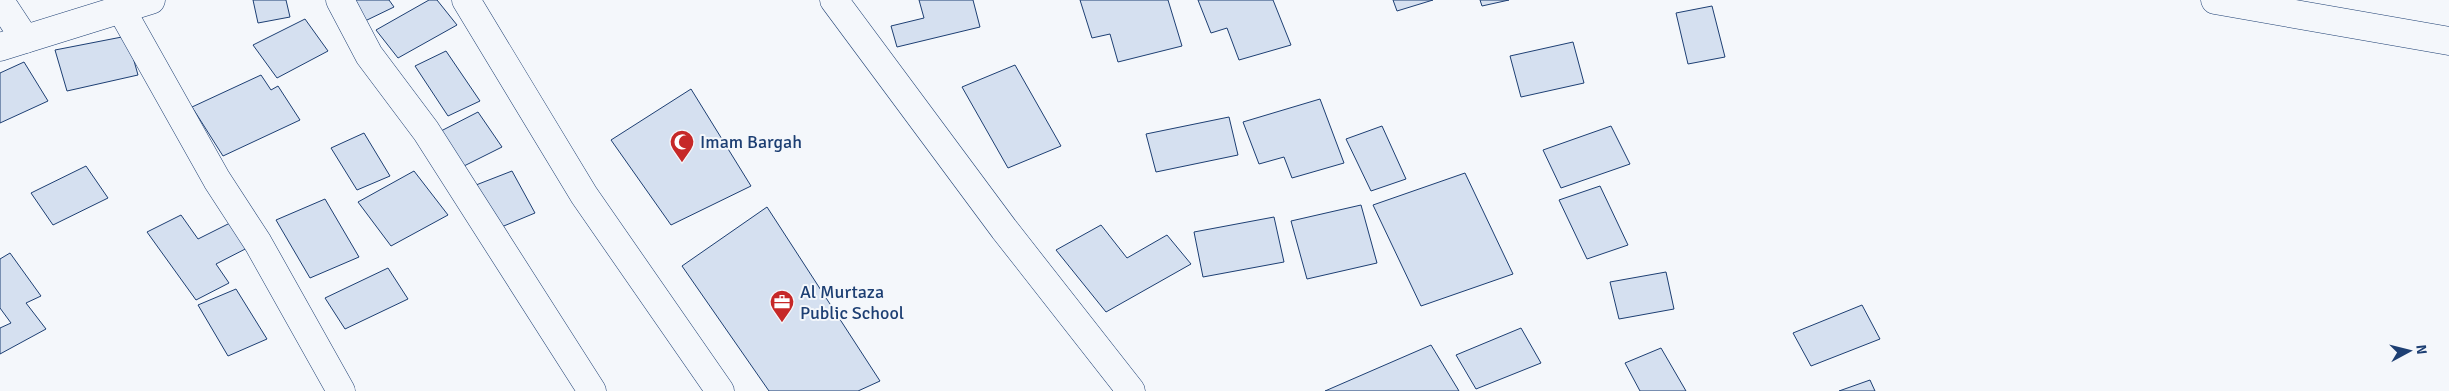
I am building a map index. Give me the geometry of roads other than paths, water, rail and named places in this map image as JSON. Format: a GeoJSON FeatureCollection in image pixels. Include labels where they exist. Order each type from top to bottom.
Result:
{"type":"FeatureCollection","features":[{"type":"Feature","properties":{"kind":"street"},"geometry":{"type":"LineString","coordinates":[[0,1],[13,43],[151,0]]}},
{"type":"Feature","properties":{"kind":"street"},"geometry":{"type":"LineString","coordinates":[[340,0],[369,55],[426,131],[592,391]]}},
{"type":"Feature","properties":{"kind":"street"},"geometry":{"type":"LineString","coordinates":[[466,0],[584,196],[720,391]]}},
{"type":"Feature","properties":{"kind":"street"},"geometry":{"type":"LineString","coordinates":[[834,0],[1004,229],[1131,391]]}},
{"type":"Feature","properties":{"kind":"street"},"geometry":{"type":"LineString","coordinates":[[2215,0],[2449,41]]}},
{"type":"Feature","properties":{"kind":"street"},"geometry":{"type":"LineString","coordinates":[[121,9],[217,180],[258,243],[341,391]]}},
{"type":"Feature","properties":{"kind":"place","name":"Imam Bargah"},"geometry":{"type":"Point","coordinates":[682,163]}},
{"type":"Feature","properties":{"kind":"place","name":"Al Murtaza Public School"},"geometry":{"type":"Point","coordinates":[782,323]}}]}
